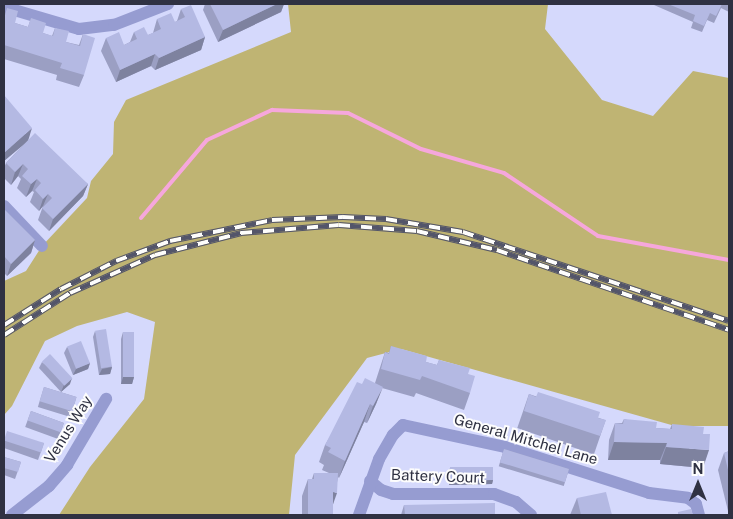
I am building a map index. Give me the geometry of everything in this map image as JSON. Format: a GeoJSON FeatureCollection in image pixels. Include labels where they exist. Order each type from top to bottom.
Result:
{"type":"FeatureCollection","features":[{"type":"Feature","properties":{"kind":"street"},"geometry":{"type":"LineString","coordinates":[[4,7],[80,29],[114,25],[168,4]]}},
{"type":"Feature","properties":{"kind":"street"},"geometry":{"type":"LineString","coordinates":[[4,206],[42,246]]}},
{"type":"Feature","properties":{"kind":"street","name":"Venus Way"},"geometry":{"type":"LineString","coordinates":[[12,515],[49,486],[67,465],[106,399]]}},
{"type":"Feature","properties":{"kind":"street","name":"General Mitchel Lane"},"geometry":{"type":"LineString","coordinates":[[359,515],[370,481],[392,435],[403,425],[505,447],[649,493],[688,498],[696,504],[699,515]]}},
{"type":"Feature","properties":{"kind":"street","name":"Battery Court"},"geometry":{"type":"LineString","coordinates":[[370,481],[381,490],[393,494],[494,494],[516,502],[532,515]]}},
{"type":"Feature","properties":{"kind":"shaded area"},"geometry":{"type":"Polygon","coordinates":[[[288,4],[548,4],[545,29],[602,100],[653,116],[693,71],[729,78],[729,426],[675,426],[401,349],[367,358],[295,455],[289,515],[59,515],[90,467],[144,399],[155,322],[127,312],[77,326],[45,341],[12,406],[4,415],[4,281],[26,271],[42,246],[87,198],[91,181],[113,154],[114,122],[126,100],[291,32],[288,4]]]}},
{"type":"Feature","properties":{"kind":"building"},"geometry":{"type":"Polygon","coordinates":[[[210,4],[224,5],[277,4],[223,30],[210,4]]]}},
{"type":"Feature","properties":{"kind":"building"},"geometry":{"type":"Polygon","coordinates":[[[668,4],[722,4],[716,16],[710,13],[704,26],[693,21],[695,15],[668,4]]]}},
{"type":"Feature","properties":{"kind":"building"},"geometry":{"type":"Polygon","coordinates":[[[191,5],[205,37],[159,58],[155,54],[120,70],[106,38],[119,32],[124,45],[137,39],[134,32],[144,27],[148,35],[161,29],[157,19],[171,13],[175,22],[185,17],[181,9],[191,5]]]}},
{"type":"Feature","properties":{"kind":"building"},"geometry":{"type":"Polygon","coordinates":[[[7,8],[18,11],[15,23],[28,27],[31,18],[46,23],[43,33],[53,36],[55,28],[69,31],[66,42],[80,46],[83,34],[95,38],[84,75],[60,68],[62,63],[4,45],[4,19],[7,8]]]}},
{"type":"Feature","properties":{"kind":"building"},"geometry":{"type":"Polygon","coordinates":[[[4,95],[32,128],[4,153],[4,95]]]}},
{"type":"Feature","properties":{"kind":"building"},"geometry":{"type":"Polygon","coordinates":[[[35,133],[88,184],[53,219],[42,208],[52,198],[48,194],[43,199],[35,190],[41,183],[37,179],[31,184],[22,176],[28,169],[23,164],[15,172],[6,163],[35,133]]]}},
{"type":"Feature","properties":{"kind":"building"},"geometry":{"type":"Polygon","coordinates":[[[4,209],[35,240],[11,264],[4,256],[4,209]]]}},
{"type":"Feature","properties":{"kind":"building"},"geometry":{"type":"Polygon","coordinates":[[[106,329],[112,367],[101,368],[95,331],[106,329]]]}},
{"type":"Feature","properties":{"kind":"building"},"geometry":{"type":"Polygon","coordinates":[[[123,332],[134,332],[134,377],[123,377],[123,332]]]}},
{"type":"Feature","properties":{"kind":"building"},"geometry":{"type":"Polygon","coordinates":[[[81,341],[90,363],[76,369],[67,347],[81,341]]]}},
{"type":"Feature","properties":{"kind":"building"},"geometry":{"type":"Polygon","coordinates":[[[391,346],[427,356],[426,362],[437,365],[439,360],[470,368],[468,374],[475,376],[470,393],[422,376],[420,380],[381,369],[385,352],[389,354],[391,346]]]}},
{"type":"Feature","properties":{"kind":"building"},"geometry":{"type":"Polygon","coordinates":[[[50,354],[73,378],[64,386],[42,362],[50,354]]]}},
{"type":"Feature","properties":{"kind":"building"},"geometry":{"type":"Polygon","coordinates":[[[365,378],[383,387],[373,406],[370,404],[345,461],[328,452],[331,448],[325,445],[357,382],[362,384],[365,378]]]}},
{"type":"Feature","properties":{"kind":"building"},"geometry":{"type":"Polygon","coordinates":[[[44,387],[77,397],[72,411],[40,401],[44,387]]]}},
{"type":"Feature","properties":{"kind":"building"},"geometry":{"type":"Polygon","coordinates":[[[538,392],[600,412],[598,418],[606,420],[600,436],[524,411],[529,394],[536,397],[538,392]]]}},
{"type":"Feature","properties":{"kind":"building"},"geometry":{"type":"Polygon","coordinates":[[[31,411],[64,423],[60,432],[28,420],[31,411]]]}},
{"type":"Feature","properties":{"kind":"building"},"geometry":{"type":"Polygon","coordinates":[[[624,419],[657,422],[656,428],[672,429],[672,424],[704,427],[703,434],[710,434],[709,450],[666,447],[667,443],[614,442],[615,423],[623,424],[624,419]]]}},
{"type":"Feature","properties":{"kind":"building"},"geometry":{"type":"Polygon","coordinates":[[[7,431],[44,443],[41,453],[4,441],[7,431]]]}},
{"type":"Feature","properties":{"kind":"building"},"geometry":{"type":"Polygon","coordinates":[[[504,449],[569,469],[565,482],[500,462],[504,449]]]}},
{"type":"Feature","properties":{"kind":"building"},"geometry":{"type":"Polygon","coordinates":[[[729,451],[729,474],[724,453],[729,451]]]}},
{"type":"Feature","properties":{"kind":"building"},"geometry":{"type":"Polygon","coordinates":[[[4,457],[21,462],[18,472],[4,468],[4,457]]]}},
{"type":"Feature","properties":{"kind":"building"},"geometry":{"type":"Polygon","coordinates":[[[450,467],[493,467],[493,480],[450,480],[450,467]]]}},
{"type":"Feature","properties":{"kind":"building"},"geometry":{"type":"Polygon","coordinates":[[[314,473],[338,473],[337,493],[333,492],[333,515],[308,515],[308,479],[314,479],[314,473]]]}},
{"type":"Feature","properties":{"kind":"building"},"geometry":{"type":"Polygon","coordinates":[[[606,492],[612,515],[581,515],[577,498],[606,492]]]}},
{"type":"Feature","properties":{"kind":"building"},"geometry":{"type":"Polygon","coordinates":[[[495,503],[495,515],[405,515],[404,505],[495,503]]]}},
{"type":"Feature","properties":{"kind":"building"},"geometry":{"type":"Polygon","coordinates":[[[691,509],[693,515],[678,515],[678,512],[691,509]]]}},
{"type":"Feature","properties":{"kind":"waterway"},"geometry":{"type":"LineString","coordinates":[[141,218],[207,140],[272,110],[348,113],[421,149],[504,173],[598,236],[729,260]]}},
{"type":"Feature","properties":{"kind":"railway"},"geometry":{"type":"LineString","coordinates":[[4,325],[61,289],[116,261],[170,241],[272,220],[343,217],[386,219],[463,232],[729,321]]}},
{"type":"Feature","properties":{"kind":"railway"},"geometry":{"type":"LineString","coordinates":[[4,335],[70,293],[155,255],[241,233],[339,225],[417,231],[497,250],[729,330]]}}]}
